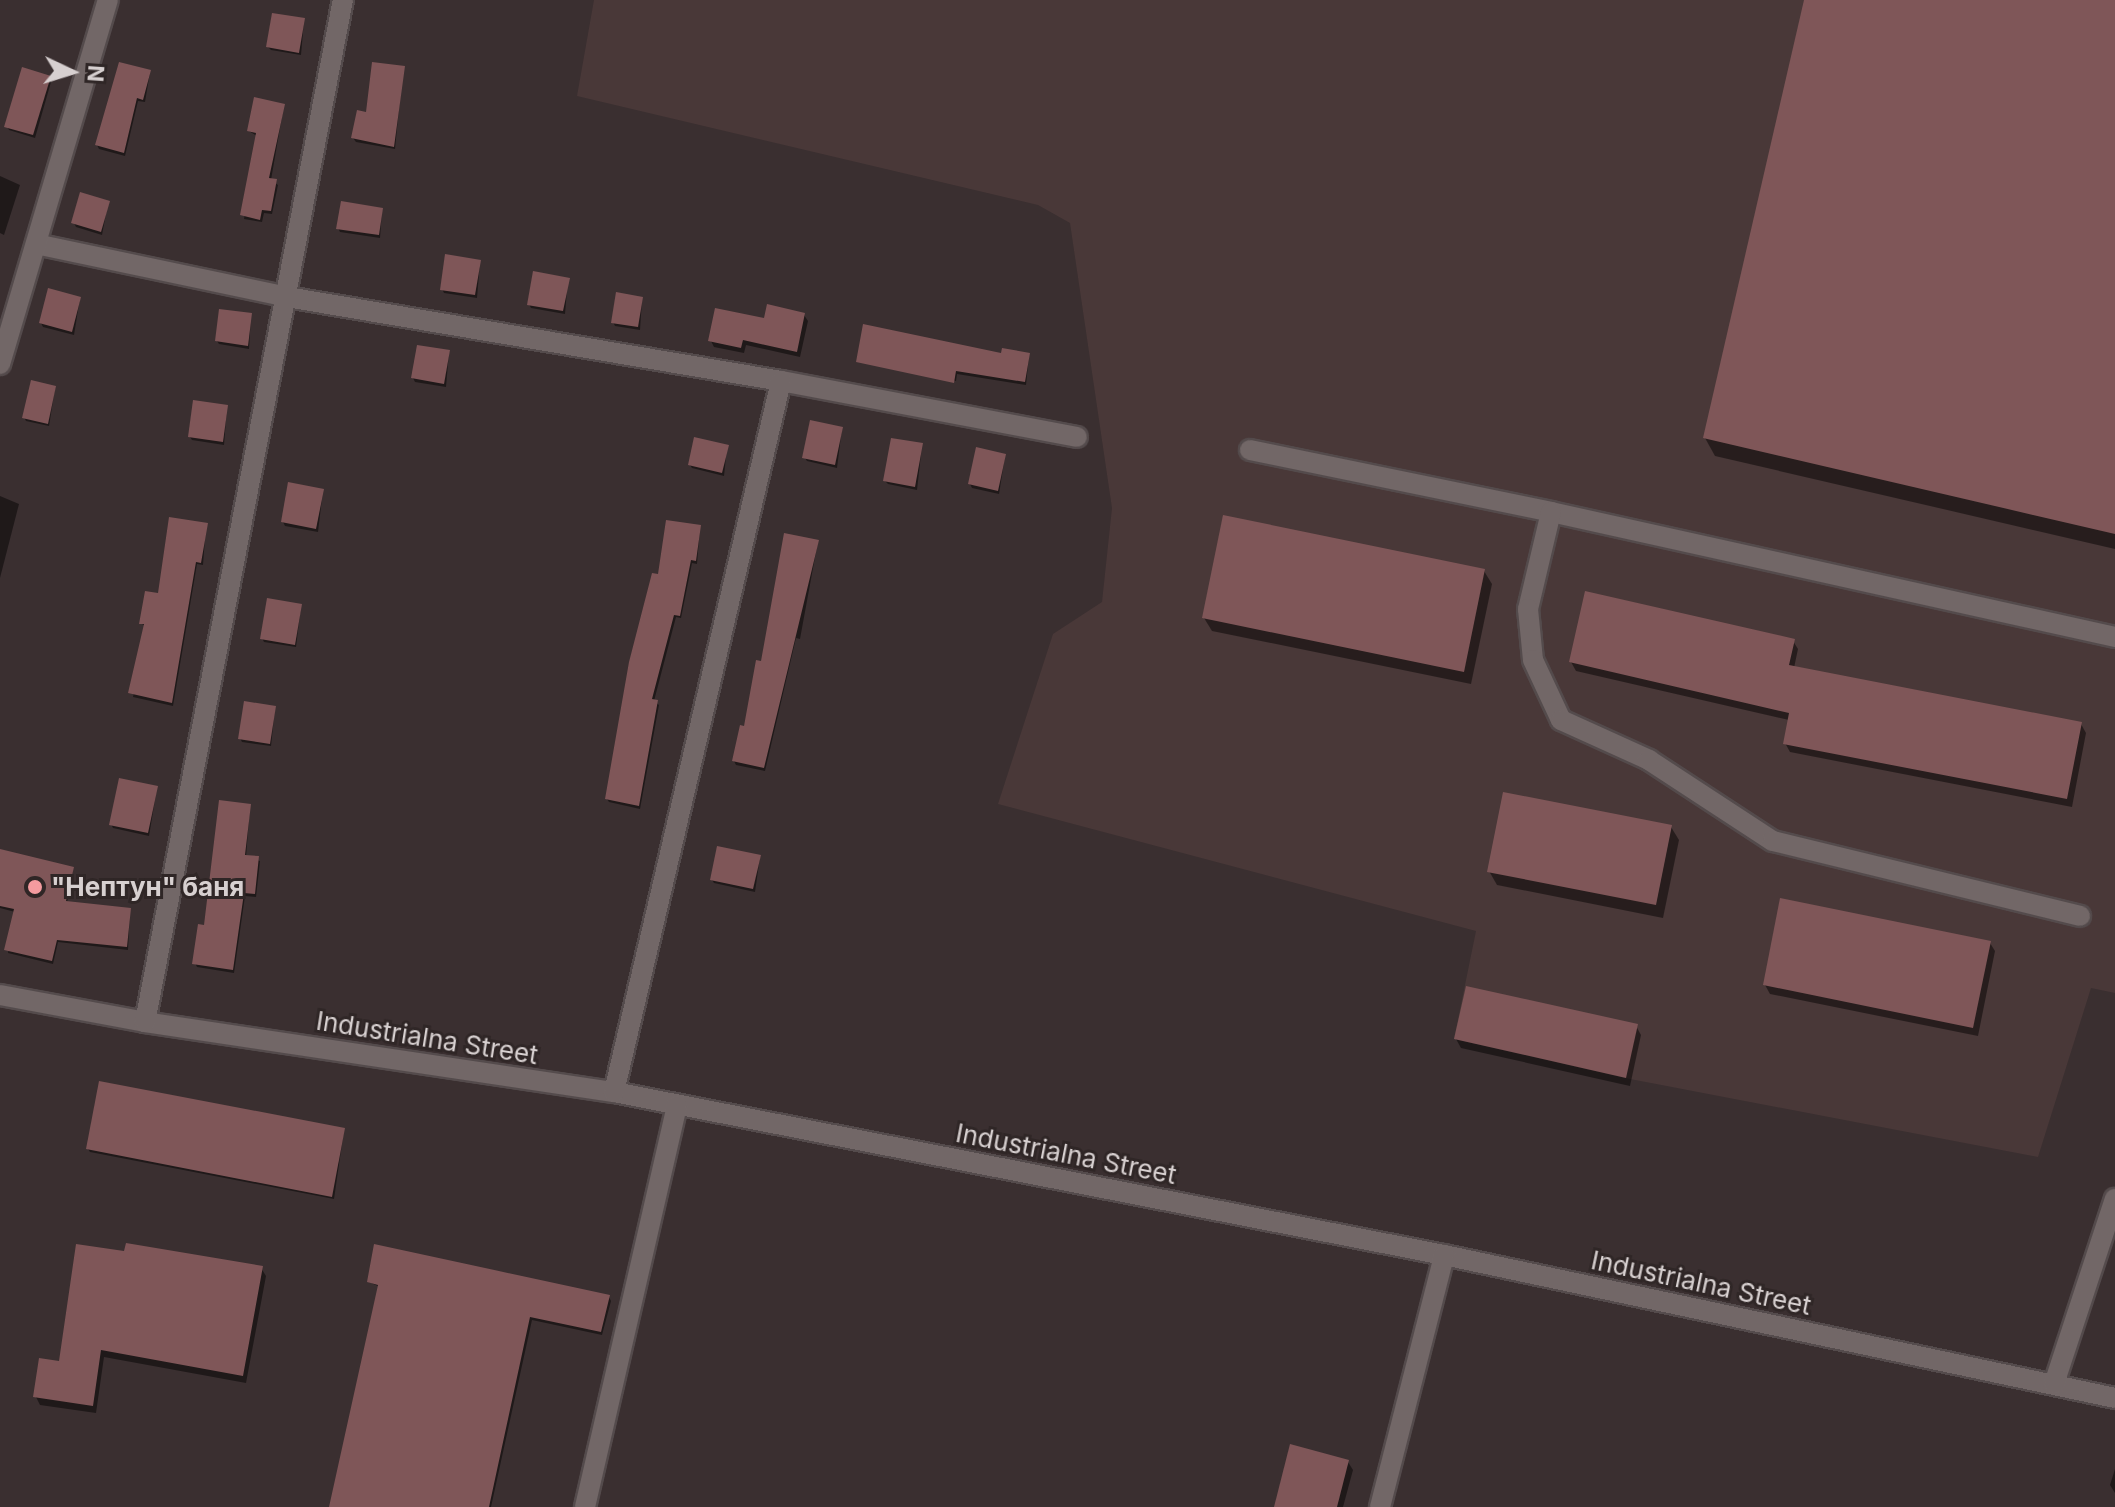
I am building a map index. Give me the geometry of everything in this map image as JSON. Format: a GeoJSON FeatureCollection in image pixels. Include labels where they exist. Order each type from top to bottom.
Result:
{"type":"FeatureCollection","features":[{"type":"Feature","properties":{"kind":"street"},"geometry":{"type":"LineString","coordinates":[[0,364],[108,0]]}},
{"type":"Feature","properties":{"kind":"street"},"geometry":{"type":"LineString","coordinates":[[145,1022],[343,0]]}},
{"type":"Feature","properties":{"kind":"street"},"geometry":{"type":"LineString","coordinates":[[36,244],[287,297],[781,381],[1077,437]]}},
{"type":"Feature","properties":{"kind":"street"},"geometry":{"type":"LineString","coordinates":[[614,1092],[781,381]]}},
{"type":"Feature","properties":{"kind":"street"},"geometry":{"type":"LineString","coordinates":[[1250,450],[1551,512],[2115,637]]}},
{"type":"Feature","properties":{"kind":"street"},"geometry":{"type":"LineString","coordinates":[[1551,512],[1528,609],[1533,660],[1561,720],[1649,760],[1773,841],[2080,916]]}},
{"type":"Feature","properties":{"kind":"street","name":"Industrialna Street"},"geometry":{"type":"LineString","coordinates":[[0,995],[145,1022],[614,1092],[1444,1255],[2115,1398]]}},
{"type":"Feature","properties":{"kind":"street"},"geometry":{"type":"LineString","coordinates":[[585,1507],[677,1105]]}},
{"type":"Feature","properties":{"kind":"street"},"geometry":{"type":"LineString","coordinates":[[2054,1384],[2115,1199]]}},
{"type":"Feature","properties":{"kind":"street"},"geometry":{"type":"LineString","coordinates":[[1380,1507],[1444,1255]]}},
{"type":"Feature","properties":{"kind":"shaded area"},"geometry":{"type":"Polygon","coordinates":[[[594,0],[2115,0],[2115,993],[2091,988],[2038,1157],[1625,1078],[1454,1039],[1476,931],[998,804],[1053,634],[1102,602],[1112,508],[1070,223],[1038,205],[577,96],[594,0]]]}},
{"type":"Feature","properties":{"kind":"building"},"geometry":{"type":"Polygon","coordinates":[[[1804,0],[2115,0],[2115,534],[1703,438],[1804,0]]]}},
{"type":"Feature","properties":{"kind":"building"},"geometry":{"type":"Polygon","coordinates":[[[272,13],[305,18],[299,53],[266,47],[272,13]]]}},
{"type":"Feature","properties":{"kind":"building"},"geometry":{"type":"Polygon","coordinates":[[[119,62],[151,70],[143,100],[137,98],[124,153],[95,145],[119,62]]]}},
{"type":"Feature","properties":{"kind":"building"},"geometry":{"type":"Polygon","coordinates":[[[372,62],[405,66],[394,147],[351,138],[357,110],[366,112],[372,62]]]}},
{"type":"Feature","properties":{"kind":"building"},"geometry":{"type":"Polygon","coordinates":[[[22,67],[51,76],[33,135],[4,127],[22,67]]]}},
{"type":"Feature","properties":{"kind":"building"},"geometry":{"type":"Polygon","coordinates":[[[254,97],[285,104],[269,178],[277,179],[271,211],[262,210],[260,220],[240,215],[256,133],[247,131],[254,97]]]}},
{"type":"Feature","properties":{"kind":"building"},"geometry":{"type":"Polygon","coordinates":[[[80,192],[110,201],[101,232],[71,223],[80,192]]]}},
{"type":"Feature","properties":{"kind":"building"},"geometry":{"type":"Polygon","coordinates":[[[341,201],[383,208],[379,235],[336,229],[341,201]]]}},
{"type":"Feature","properties":{"kind":"building"},"geometry":{"type":"Polygon","coordinates":[[[445,254],[481,260],[475,295],[440,290],[445,254]]]}},
{"type":"Feature","properties":{"kind":"building"},"geometry":{"type":"Polygon","coordinates":[[[533,271],[570,278],[563,311],[527,305],[533,271]]]}},
{"type":"Feature","properties":{"kind":"building"},"geometry":{"type":"Polygon","coordinates":[[[48,288],[81,297],[72,332],[39,323],[48,288]]]}},
{"type":"Feature","properties":{"kind":"building"},"geometry":{"type":"Polygon","coordinates":[[[616,292],[643,297],[638,327],[611,323],[616,292]]]}},
{"type":"Feature","properties":{"kind":"building"},"geometry":{"type":"Polygon","coordinates":[[[767,304],[805,313],[797,352],[743,340],[741,348],[708,341],[715,308],[764,318],[767,304]]]}},
{"type":"Feature","properties":{"kind":"building"},"geometry":{"type":"Polygon","coordinates":[[[219,309],[252,313],[248,346],[215,341],[219,309]]]}},
{"type":"Feature","properties":{"kind":"building"},"geometry":{"type":"Polygon","coordinates":[[[863,324],[1001,353],[1002,348],[1030,353],[1025,382],[956,371],[954,383],[856,362],[863,324]]]}},
{"type":"Feature","properties":{"kind":"building"},"geometry":{"type":"Polygon","coordinates":[[[417,345],[450,350],[444,384],[411,378],[417,345]]]}},
{"type":"Feature","properties":{"kind":"building"},"geometry":{"type":"Polygon","coordinates":[[[31,380],[56,386],[48,424],[22,418],[31,380]]]}},
{"type":"Feature","properties":{"kind":"building"},"geometry":{"type":"Polygon","coordinates":[[[193,400],[228,405],[223,442],[188,437],[193,400]]]}},
{"type":"Feature","properties":{"kind":"building"},"geometry":{"type":"Polygon","coordinates":[[[810,420],[843,427],[835,465],[802,458],[810,420]]]}},
{"type":"Feature","properties":{"kind":"building"},"geometry":{"type":"Polygon","coordinates":[[[694,437],[729,445],[722,473],[688,465],[694,437]]]}},
{"type":"Feature","properties":{"kind":"building"},"geometry":{"type":"Polygon","coordinates":[[[891,438],[923,443],[915,487],[883,481],[891,438]]]}},
{"type":"Feature","properties":{"kind":"building"},"geometry":{"type":"Polygon","coordinates":[[[976,447],[1006,454],[998,491],[968,484],[976,447]]]}},
{"type":"Feature","properties":{"kind":"building"},"geometry":{"type":"Polygon","coordinates":[[[288,482],[324,489],[316,529],[281,522],[288,482]]]}},
{"type":"Feature","properties":{"kind":"building"},"geometry":{"type":"Polygon","coordinates":[[[1223,515],[1485,569],[1464,672],[1202,618],[1223,515]]]}},
{"type":"Feature","properties":{"kind":"building"},"geometry":{"type":"Polygon","coordinates":[[[169,517],[208,523],[201,563],[196,562],[172,703],[128,693],[144,624],[139,624],[145,591],[158,593],[169,517]]]}},
{"type":"Feature","properties":{"kind":"building"},"geometry":{"type":"Polygon","coordinates":[[[666,520],[701,525],[696,561],[691,560],[680,616],[674,615],[652,699],[658,700],[639,806],[605,799],[629,662],[652,573],[658,574],[666,520]]]}},
{"type":"Feature","properties":{"kind":"building"},"geometry":{"type":"Polygon","coordinates":[[[784,533],[819,540],[764,768],[732,761],[740,725],[744,726],[756,660],[761,661],[784,533]]]}},
{"type":"Feature","properties":{"kind":"building"},"geometry":{"type":"Polygon","coordinates":[[[1585,591],[1795,639],[1789,665],[2082,722],[2067,799],[1783,744],[1789,713],[1569,662],[1585,591]]]}},
{"type":"Feature","properties":{"kind":"building"},"geometry":{"type":"Polygon","coordinates":[[[267,598],[302,604],[295,645],[260,639],[267,598]]]}},
{"type":"Feature","properties":{"kind":"building"},"geometry":{"type":"Polygon","coordinates":[[[244,701],[276,706],[270,744],[238,739],[244,701]]]}},
{"type":"Feature","properties":{"kind":"building"},"geometry":{"type":"Polygon","coordinates":[[[119,778],[158,786],[148,833],[109,825],[119,778]]]}},
{"type":"Feature","properties":{"kind":"building"},"geometry":{"type":"Polygon","coordinates":[[[1503,792],[1672,825],[1656,905],[1487,872],[1503,792]]]}},
{"type":"Feature","properties":{"kind":"building"},"geometry":{"type":"Polygon","coordinates":[[[219,800],[251,804],[245,855],[259,856],[255,894],[244,893],[233,970],[192,964],[198,924],[204,925],[219,800]]]}},
{"type":"Feature","properties":{"kind":"building"},"geometry":{"type":"Polygon","coordinates":[[[717,846],[761,855],[753,889],[710,880],[717,846]]]}},
{"type":"Feature","properties":{"kind":"building","name":"\"Нептун\" баня"},"geometry":{"type":"Polygon","coordinates":[[[0,849],[74,867],[66,901],[131,908],[127,947],[57,940],[52,961],[4,950],[14,909],[0,906],[0,849]]]}},
{"type":"Feature","properties":{"kind":"building"},"geometry":{"type":"Polygon","coordinates":[[[1780,898],[1991,941],[1973,1028],[1763,985],[1780,898]]]}},
{"type":"Feature","properties":{"kind":"building"},"geometry":{"type":"Polygon","coordinates":[[[1466,986],[1638,1024],[1626,1078],[1454,1039],[1466,986]]]}},
{"type":"Feature","properties":{"kind":"building"},"geometry":{"type":"Polygon","coordinates":[[[99,1081],[345,1128],[332,1197],[86,1149],[99,1081]]]}},
{"type":"Feature","properties":{"kind":"building"},"geometry":{"type":"Polygon","coordinates":[[[126,1243],[263,1266],[243,1376],[101,1350],[93,1406],[33,1397],[39,1358],[59,1361],[76,1244],[124,1251],[126,1243]]]}},
{"type":"Feature","properties":{"kind":"building"},"geometry":{"type":"Polygon","coordinates":[[[374,1244],[610,1295],[601,1332],[530,1317],[489,1507],[329,1507],[378,1285],[367,1282],[374,1244]]]}},
{"type":"Feature","properties":{"kind":"building"},"geometry":{"type":"Polygon","coordinates":[[[1290,1444],[1349,1460],[1337,1507],[1274,1507],[1290,1444]]]}},
{"type":"Feature","properties":{"kind":"place","name":"\"Нептун\" баня"},"geometry":{"type":"Point","coordinates":[35,887]}}]}
